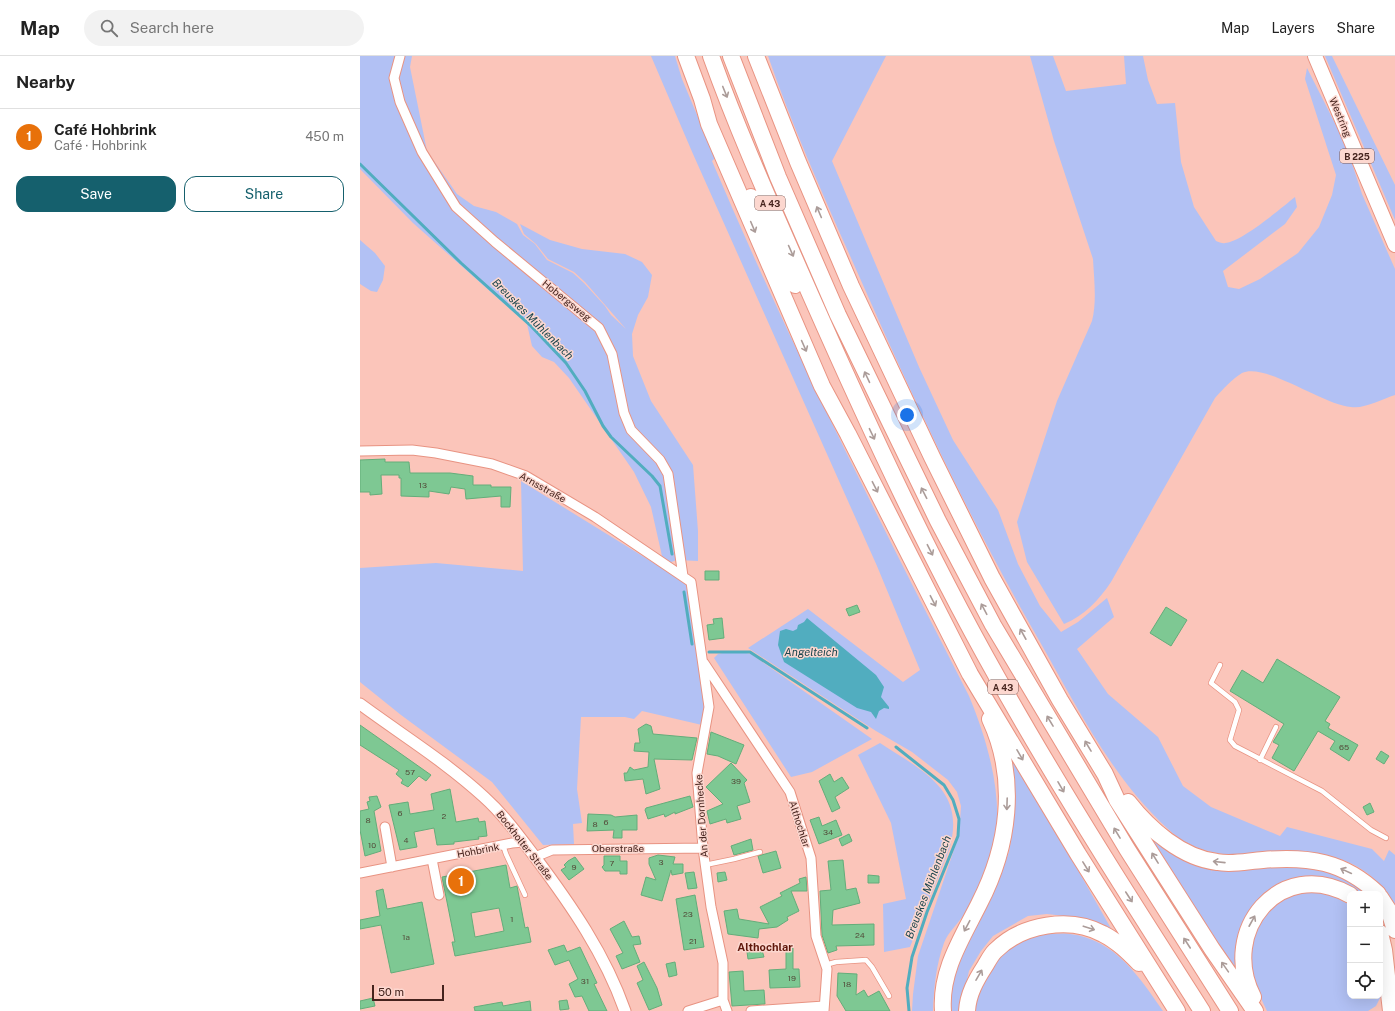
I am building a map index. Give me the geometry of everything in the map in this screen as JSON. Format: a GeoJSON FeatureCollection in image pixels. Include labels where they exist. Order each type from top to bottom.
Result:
{"type":"FeatureCollection","features":[{"type":"Feature","properties":{"kind":"highway"},"geometry":{"type":"LineString","coordinates":[[686,56],[710,124],[822,386],[970,674],[996,732],[1004,763],[1007,800],[1006,823],[1002,848],[994,870],[948,967],[943,992],[943,1011]]}},
{"type":"Feature","properties":{"kind":"highway","name":"A 43"},"geometry":{"type":"LineString","coordinates":[[711,56],[764,190],[833,347],[889,468],[941,572],[1008,696],[1089,835],[1202,1011]]}},
{"type":"Feature","properties":{"kind":"highway","name":"A 43"},"geometry":{"type":"LineString","coordinates":[[731,56],[778,177],[838,315],[945,535],[993,625],[1127,849],[1230,1011]]}},
{"type":"Feature","properties":{"kind":"highway"},"geometry":{"type":"LineString","coordinates":[[756,56],[795,155],[848,279],[932,457],[992,578],[1060,700],[1105,774],[1117,800],[1212,949],[1255,1011]]}},
{"type":"Feature","properties":{"kind":"highway"},"geometry":{"type":"LineString","coordinates":[[702,99],[811,317],[833,347]]}},
{"type":"Feature","properties":{"kind":"highway"},"geometry":{"type":"LineString","coordinates":[[970,674],[1078,854],[1177,1011]]}},
{"type":"Feature","properties":{"kind":"highway"},"geometry":{"type":"LineString","coordinates":[[1105,774],[1132,807],[1161,836],[1175,846],[1198,857],[1217,862],[1282,858],[1310,860],[1328,864],[1348,872],[1365,882],[1375,891]]}},
{"type":"Feature","properties":{"kind":"highway"},"geometry":{"type":"LineString","coordinates":[[1260,1011],[1246,979],[1242,954],[1247,932],[1261,906],[1280,892],[1305,885],[1334,888],[1347,894]]}},
{"type":"Feature","properties":{"kind":"highway"},"geometry":{"type":"LineString","coordinates":[[1383,901],[1390,911],[1395,930]]}},
{"type":"Feature","properties":{"kind":"highway"},"geometry":{"type":"LineString","coordinates":[[967,1011],[968,998],[978,977],[994,951],[1023,932],[1053,924],[1086,927],[1112,939],[1122,946],[1136,960],[1167,995]]}},
{"type":"Feature","properties":{"kind":"highway"},"geometry":{"type":"LineString","coordinates":[[1383,946],[1391,1011]]}},
{"type":"Feature","properties":{"kind":"main road","name":"Westring"},"geometry":{"type":"LineString","coordinates":[[1315,56],[1395,244]]}},
{"type":"Feature","properties":{"kind":"street","name":"Hobergsweg"},"geometry":{"type":"LineString","coordinates":[[400,56],[394,78],[400,102],[422,152],[456,206],[495,242],[585,314],[599,328],[607,340],[612,354],[624,412],[631,430],[660,460],[668,474],[683,576]]}},
{"type":"Feature","properties":{"kind":"street","name":"Arnsstraße"},"geometry":{"type":"LineString","coordinates":[[360,451],[412,450],[436,453],[492,464],[526,476],[595,517],[683,576]]}},
{"type":"Feature","properties":{"kind":"street","name":"An der Dornhecke"},"geometry":{"type":"LineString","coordinates":[[683,576],[691,582],[709,707],[697,773],[702,848],[711,907],[723,963],[723,1000],[727,1011]]}},
{"type":"Feature","properties":{"kind":"street","name":"Althochlar"},"geometry":{"type":"LineString","coordinates":[[703,661],[790,792],[811,858],[816,936],[827,969],[824,1008]]}},
{"type":"Feature","properties":{"kind":"street","name":"Bockholter Straße"},"geometry":{"type":"LineString","coordinates":[[360,704],[452,769],[504,816],[568,900],[593,941],[615,983],[625,1011]]}},
{"type":"Feature","properties":{"kind":"street"},"geometry":{"type":"LineString","coordinates":[[385,827],[392,867]]}},
{"type":"Feature","properties":{"kind":"street","name":"Hohbrink"},"geometry":{"type":"LineString","coordinates":[[360,873],[503,844],[524,842]]}},
{"type":"Feature","properties":{"kind":"street","name":"Oberstraße"},"geometry":{"type":"LineString","coordinates":[[535,857],[552,850],[702,848]]}},
{"type":"Feature","properties":{"kind":"street"},"geometry":{"type":"LineString","coordinates":[[432,859],[439,895]]}},
{"type":"Feature","properties":{"kind":"street"},"geometry":{"type":"LineString","coordinates":[[688,1011],[723,1000]]}},
{"type":"Feature","properties":{"kind":"street"},"geometry":{"type":"LineString","coordinates":[[751,1011],[824,1008]]}},
{"type":"Feature","properties":{"kind":"lane"},"geometry":{"type":"LineString","coordinates":[[1220,665],[1211,683],[1235,702],[1239,710],[1230,740],[1234,746],[1322,792],[1371,830],[1386,838]]}},
{"type":"Feature","properties":{"kind":"lane"},"geometry":{"type":"LineString","coordinates":[[1260,760],[1276,727]]}},
{"type":"Feature","properties":{"kind":"lane"},"geometry":{"type":"LineString","coordinates":[[503,844],[506,854],[525,895]]}},
{"type":"Feature","properties":{"kind":"lane"},"geometry":{"type":"LineString","coordinates":[[705,864],[734,859],[760,852]]}},
{"type":"Feature","properties":{"kind":"lane"},"geometry":{"type":"LineString","coordinates":[[825,965],[836,962],[866,960],[872,967],[889,996]]}},
{"type":"Feature","properties":{"kind":"shaded area"},"geometry":{"type":"Polygon","coordinates":[[[360,56],[412,56],[410,67],[427,151],[457,194],[474,206],[496,212],[517,224],[523,235],[535,244],[547,260],[573,273],[605,306],[611,315],[626,329],[585,282],[574,272],[548,259],[536,244],[524,234],[520,224],[550,240],[582,249],[625,254],[642,262],[652,275],[648,297],[638,315],[632,334],[633,356],[651,401],[693,465],[698,531],[698,561],[677,560],[668,563],[662,556],[651,507],[634,472],[569,378],[554,362],[542,357],[532,346],[527,324],[413,223],[360,169],[360,56]]]}},
{"type":"Feature","properties":{"kind":"shaded area"},"geometry":{"type":"Polygon","coordinates":[[[651,56],[675,56],[682,79],[715,158],[712,161],[741,229],[803,364],[868,497],[969,696],[984,737],[990,759],[997,805],[997,827],[994,849],[987,870],[971,902],[944,943],[936,976],[933,1011],[912,1011],[913,994],[918,956],[959,835],[961,806],[957,792],[948,780],[912,752],[876,731],[748,648],[808,609],[903,682],[920,670],[877,566],[693,154],[651,56]]]}},
{"type":"Feature","properties":{"kind":"shaded area"},"geometry":{"type":"Polygon","coordinates":[[[768,56],[886,56],[832,161],[919,367],[953,440],[998,510],[1018,564],[1040,606],[1061,632],[1078,622],[1107,598],[1114,617],[1077,649],[1108,694],[1158,737],[1183,786],[1211,807],[1280,836],[1287,827],[1372,849],[1384,861],[1389,850],[1395,855],[1395,908],[1382,889],[1367,873],[1344,860],[1319,855],[1241,855],[1216,853],[1191,845],[1168,829],[1148,809],[1113,765],[1082,716],[1015,598],[945,462],[901,369],[823,195],[768,56]]]}},
{"type":"Feature","properties":{"kind":"shaded area"},"geometry":{"type":"Polygon","coordinates":[[[1030,56],[1053,56],[1066,91],[1126,84],[1124,56],[1143,56],[1148,80],[1157,104],[1175,103],[1181,162],[1194,207],[1216,241],[1224,243],[1241,237],[1261,224],[1295,197],[1297,207],[1285,224],[1223,271],[1228,287],[1239,289],[1260,279],[1298,253],[1319,227],[1332,195],[1336,175],[1305,79],[1307,68],[1346,145],[1362,194],[1395,269],[1395,395],[1362,407],[1351,407],[1339,405],[1265,373],[1252,371],[1238,375],[1215,398],[1111,582],[1085,612],[1064,624],[1027,562],[1017,522],[1057,401],[1092,321],[1095,298],[1093,259],[1054,141],[1030,56]]]}},
{"type":"Feature","properties":{"kind":"shaded area"},"geometry":{"type":"Polygon","coordinates":[[[1325,56],[1332,56],[1395,185],[1395,220],[1325,56]]]}},
{"type":"Feature","properties":{"kind":"shaded area"},"geometry":{"type":"Polygon","coordinates":[[[360,240],[375,253],[385,266],[383,280],[377,292],[371,291],[360,284],[360,240]]]}},
{"type":"Feature","properties":{"kind":"shaded area"},"geometry":{"type":"Polygon","coordinates":[[[521,481],[683,581],[688,588],[699,657],[705,711],[702,725],[642,711],[634,719],[625,717],[581,717],[577,789],[582,823],[573,824],[574,844],[543,845],[492,782],[401,715],[360,682],[360,568],[436,563],[523,571],[521,481]]]}},
{"type":"Feature","properties":{"kind":"shaded area"},"geometry":{"type":"Polygon","coordinates":[[[727,652],[751,654],[872,739],[812,772],[791,777],[714,658],[718,654],[727,652]]]}},
{"type":"Feature","properties":{"kind":"shaded area"},"geometry":{"type":"Polygon","coordinates":[[[880,743],[926,774],[938,785],[947,797],[952,812],[953,829],[949,850],[910,947],[884,952],[883,904],[906,899],[891,823],[858,755],[880,743]]]}},
{"type":"Feature","properties":{"kind":"shaded area"},"geometry":{"type":"Polygon","coordinates":[[[1013,763],[1027,780],[1113,932],[1081,918],[1047,914],[1028,916],[993,936],[981,951],[969,971],[960,1011],[946,1011],[952,966],[999,878],[1009,852],[1014,821],[1013,763]]]}},
{"type":"Feature","properties":{"kind":"shaded area"},"geometry":{"type":"Polygon","coordinates":[[[1143,827],[1211,865],[1211,873],[1212,865],[1282,864],[1334,870],[1366,891],[1347,891],[1347,894],[1271,892],[1239,976],[1143,827]]]}},
{"type":"Feature","properties":{"kind":"shaded area"},"geometry":{"type":"Polygon","coordinates":[[[1312,891],[1325,892],[1347,903],[1347,999],[1380,999],[1376,1006],[1368,1011],[1267,1011],[1255,984],[1251,969],[1250,956],[1252,942],[1261,920],[1268,911],[1276,904],[1299,894],[1312,891]]]}},
{"type":"Feature","properties":{"kind":"shaded area"},"geometry":{"type":"Polygon","coordinates":[[[1046,934],[1067,934],[1086,937],[1113,952],[1135,973],[1163,1011],[972,1011],[989,965],[1021,940],[1046,934]]]}},
{"type":"Feature","properties":{"kind":"water","name":"Angelteich"},"geometry":{"type":"Polygon","coordinates":[[[807,618],[876,675],[884,687],[881,697],[889,709],[884,708],[879,711],[876,719],[871,712],[857,708],[784,662],[778,645],[780,631],[786,629],[793,631],[797,629],[798,625],[804,622],[807,618]]]}},
{"type":"Feature","properties":{"kind":"building"},"geometry":{"type":"Polygon","coordinates":[[[385,459],[385,462],[409,462],[410,473],[450,473],[473,476],[473,485],[511,487],[510,507],[501,507],[501,496],[466,499],[465,489],[451,487],[449,494],[429,491],[429,497],[401,496],[401,478],[399,478],[399,475],[381,475],[382,494],[370,495],[370,492],[360,492],[360,460],[385,459]]]}},
{"type":"Feature","properties":{"kind":"building"},"geometry":{"type":"Polygon","coordinates":[[[705,571],[719,571],[719,580],[705,580],[705,571]]]}},
{"type":"Feature","properties":{"kind":"building"},"geometry":{"type":"Polygon","coordinates":[[[857,605],[860,612],[849,616],[846,609],[857,605]]]}},
{"type":"Feature","properties":{"kind":"building"},"geometry":{"type":"Polygon","coordinates":[[[1166,607],[1187,620],[1171,646],[1150,633],[1166,607]]]}},
{"type":"Feature","properties":{"kind":"building"},"geometry":{"type":"Polygon","coordinates":[[[722,618],[724,638],[709,640],[707,625],[714,624],[713,619],[722,618]]]}},
{"type":"Feature","properties":{"kind":"building"},"geometry":{"type":"Polygon","coordinates":[[[1277,659],[1340,697],[1325,721],[1330,724],[1328,728],[1358,745],[1349,761],[1330,749],[1335,741],[1318,731],[1294,771],[1272,758],[1279,745],[1273,742],[1284,724],[1230,691],[1242,670],[1263,683],[1277,659]]]}},
{"type":"Feature","properties":{"kind":"building"},"geometry":{"type":"Polygon","coordinates":[[[646,724],[651,726],[653,734],[697,738],[692,760],[654,759],[660,789],[646,794],[643,779],[625,781],[624,773],[627,773],[630,767],[634,770],[648,767],[649,752],[634,751],[635,743],[640,743],[638,729],[646,724]]]}},
{"type":"Feature","properties":{"kind":"building"},"geometry":{"type":"Polygon","coordinates":[[[360,725],[431,775],[426,781],[419,776],[408,787],[401,783],[403,780],[396,774],[399,770],[360,745],[360,725]]]}},
{"type":"Feature","properties":{"kind":"building"},"geometry":{"type":"Polygon","coordinates":[[[711,732],[744,745],[736,764],[718,756],[707,754],[711,732]]]}},
{"type":"Feature","properties":{"kind":"building"},"geometry":{"type":"Polygon","coordinates":[[[1381,751],[1389,756],[1384,764],[1376,759],[1381,751]]]}},
{"type":"Feature","properties":{"kind":"building"},"geometry":{"type":"Polygon","coordinates":[[[731,763],[747,780],[744,783],[750,802],[737,806],[741,819],[727,823],[726,819],[710,824],[707,811],[723,804],[706,787],[731,763]]]}},
{"type":"Feature","properties":{"kind":"building"},"geometry":{"type":"Polygon","coordinates":[[[830,774],[834,782],[842,777],[849,788],[835,797],[840,808],[832,812],[819,781],[830,774]]]}},
{"type":"Feature","properties":{"kind":"building"},"geometry":{"type":"Polygon","coordinates":[[[450,789],[456,822],[478,818],[479,822],[485,821],[487,836],[478,837],[479,839],[454,842],[454,844],[437,845],[434,828],[414,832],[417,847],[400,850],[389,805],[408,802],[410,814],[434,810],[431,794],[450,789]]]}},
{"type":"Feature","properties":{"kind":"building"},"geometry":{"type":"Polygon","coordinates":[[[377,796],[381,807],[374,811],[381,851],[365,856],[360,830],[360,811],[369,809],[367,802],[370,801],[369,797],[377,796]]]}},
{"type":"Feature","properties":{"kind":"building"},"geometry":{"type":"Polygon","coordinates":[[[690,796],[693,807],[675,814],[675,812],[665,817],[664,814],[648,819],[645,810],[646,808],[690,796]]]}},
{"type":"Feature","properties":{"kind":"building"},"geometry":{"type":"Polygon","coordinates":[[[1370,803],[1374,812],[1367,815],[1363,807],[1370,803]]]}},
{"type":"Feature","properties":{"kind":"building"},"geometry":{"type":"Polygon","coordinates":[[[588,814],[611,815],[615,817],[637,815],[637,830],[622,830],[622,838],[613,838],[614,830],[587,831],[588,814]]]}},
{"type":"Feature","properties":{"kind":"building"},"geometry":{"type":"Polygon","coordinates":[[[819,817],[822,826],[836,820],[842,835],[819,844],[810,820],[819,817]]]}},
{"type":"Feature","properties":{"kind":"building"},"geometry":{"type":"Polygon","coordinates":[[[849,834],[852,841],[842,846],[839,839],[849,834]]]}},
{"type":"Feature","properties":{"kind":"building"},"geometry":{"type":"Polygon","coordinates":[[[751,839],[753,850],[734,855],[731,846],[751,839]]]}},
{"type":"Feature","properties":{"kind":"building"},"geometry":{"type":"Polygon","coordinates":[[[776,851],[781,868],[763,873],[758,856],[776,851]]]}},
{"type":"Feature","properties":{"kind":"building"},"geometry":{"type":"Polygon","coordinates":[[[658,855],[675,857],[673,864],[683,864],[683,873],[672,875],[671,870],[662,901],[641,895],[646,877],[656,880],[649,864],[649,858],[658,855]]]}},
{"type":"Feature","properties":{"kind":"building"},"geometry":{"type":"Polygon","coordinates":[[[604,856],[620,856],[620,861],[627,861],[627,874],[620,874],[620,871],[605,871],[602,867],[604,865],[604,856]]]}},
{"type":"Feature","properties":{"kind":"building"},"geometry":{"type":"Polygon","coordinates":[[[575,857],[584,869],[569,880],[561,870],[566,867],[564,865],[568,861],[575,857]]]}},
{"type":"Feature","properties":{"kind":"building"},"geometry":{"type":"Polygon","coordinates":[[[843,860],[846,890],[856,888],[860,903],[833,910],[832,925],[874,924],[874,945],[836,946],[837,950],[828,953],[822,935],[820,891],[831,890],[828,861],[843,860]]]}},
{"type":"Feature","properties":{"kind":"building"},"geometry":{"type":"Polygon","coordinates":[[[506,865],[510,888],[517,886],[525,928],[528,927],[531,942],[455,956],[452,942],[455,942],[442,877],[506,865]],[[499,908],[471,913],[475,937],[504,931],[499,908]]]}},
{"type":"Feature","properties":{"kind":"building"},"geometry":{"type":"Polygon","coordinates":[[[694,872],[697,888],[688,889],[685,873],[694,872]]]}},
{"type":"Feature","properties":{"kind":"building"},"geometry":{"type":"Polygon","coordinates":[[[725,872],[727,880],[718,882],[717,873],[725,872]]]}},
{"type":"Feature","properties":{"kind":"building"},"geometry":{"type":"Polygon","coordinates":[[[868,875],[879,876],[879,883],[868,883],[868,875]]]}},
{"type":"Feature","properties":{"kind":"building"},"geometry":{"type":"Polygon","coordinates":[[[806,877],[807,891],[791,891],[799,911],[787,917],[788,920],[777,927],[759,929],[758,938],[728,934],[724,911],[737,909],[739,919],[769,924],[760,907],[782,896],[780,893],[800,883],[799,879],[806,877]]]}},
{"type":"Feature","properties":{"kind":"building"},"geometry":{"type":"Polygon","coordinates":[[[383,889],[387,909],[422,902],[434,964],[391,973],[381,925],[360,929],[360,920],[380,916],[376,891],[383,889]]]}},
{"type":"Feature","properties":{"kind":"building"},"geometry":{"type":"Polygon","coordinates":[[[695,895],[704,947],[684,950],[676,899],[695,895]]]}},
{"type":"Feature","properties":{"kind":"building"},"geometry":{"type":"Polygon","coordinates":[[[624,921],[632,937],[639,936],[641,944],[633,945],[640,962],[622,969],[616,956],[623,953],[610,929],[624,921]]]}},
{"type":"Feature","properties":{"kind":"building"},"geometry":{"type":"Polygon","coordinates":[[[564,945],[567,952],[580,947],[597,983],[594,984],[607,1011],[589,1011],[582,996],[575,997],[569,984],[578,979],[569,960],[555,965],[548,950],[564,945]]]}},
{"type":"Feature","properties":{"kind":"building"},"geometry":{"type":"Polygon","coordinates":[[[786,948],[793,948],[793,969],[799,969],[800,987],[770,988],[769,970],[786,969],[786,948]]]}},
{"type":"Feature","properties":{"kind":"building"},"geometry":{"type":"Polygon","coordinates":[[[762,950],[764,957],[748,959],[747,952],[762,950]]]}},
{"type":"Feature","properties":{"kind":"building"},"geometry":{"type":"Polygon","coordinates":[[[644,962],[657,988],[662,1005],[649,1010],[637,983],[643,980],[637,966],[644,962]]]}},
{"type":"Feature","properties":{"kind":"building"},"geometry":{"type":"Polygon","coordinates":[[[675,962],[677,975],[669,977],[666,964],[675,962]]]}},
{"type":"Feature","properties":{"kind":"building"},"geometry":{"type":"Polygon","coordinates":[[[743,971],[744,991],[764,990],[765,1004],[732,1006],[729,972],[743,971]]]}},
{"type":"Feature","properties":{"kind":"building"},"geometry":{"type":"Polygon","coordinates":[[[838,973],[857,974],[856,995],[864,990],[868,997],[879,991],[890,1011],[846,1011],[837,996],[838,973]]]}},
{"type":"Feature","properties":{"kind":"building"},"geometry":{"type":"Polygon","coordinates":[[[373,998],[375,1006],[360,1009],[360,1001],[373,998]]]}},
{"type":"Feature","properties":{"kind":"building"},"geometry":{"type":"Polygon","coordinates":[[[567,1000],[569,1009],[560,1010],[559,1001],[567,1000]]]}},
{"type":"Feature","properties":{"kind":"building"},"geometry":{"type":"Polygon","coordinates":[[[530,1001],[531,1011],[475,1011],[474,1007],[502,1002],[503,1006],[530,1001]]]}},
{"type":"Feature","properties":{"kind":"waterway","name":"Breuskes Mühlenbach"},"geometry":{"type":"LineString","coordinates":[[360,164],[461,263],[531,326],[566,363],[585,391],[603,426],[611,437],[652,476],[660,486],[672,554]]}},
{"type":"Feature","properties":{"kind":"waterway","name":"Breuskes Mühlenbach"},"geometry":{"type":"LineString","coordinates":[[684,592],[692,644]]}},
{"type":"Feature","properties":{"kind":"waterway","name":"Breuskes Mühlenbach"},"geometry":{"type":"LineString","coordinates":[[709,652],[750,652],[867,728]]}},
{"type":"Feature","properties":{"kind":"waterway","name":"Breuskes Mühlenbach"},"geometry":{"type":"LineString","coordinates":[[896,747],[944,785],[953,800],[959,819],[958,836],[927,912],[912,957],[907,988],[909,1011]]}},
{"type":"Feature","properties":{"kind":"place","name":"Café Hohbrink"},"geometry":{"type":"Point","coordinates":[461,881]}},
{"type":"Feature","properties":{"kind":"district","name":"Althochlar"},"geometry":{"type":"Point","coordinates":[765,947]}}]}
